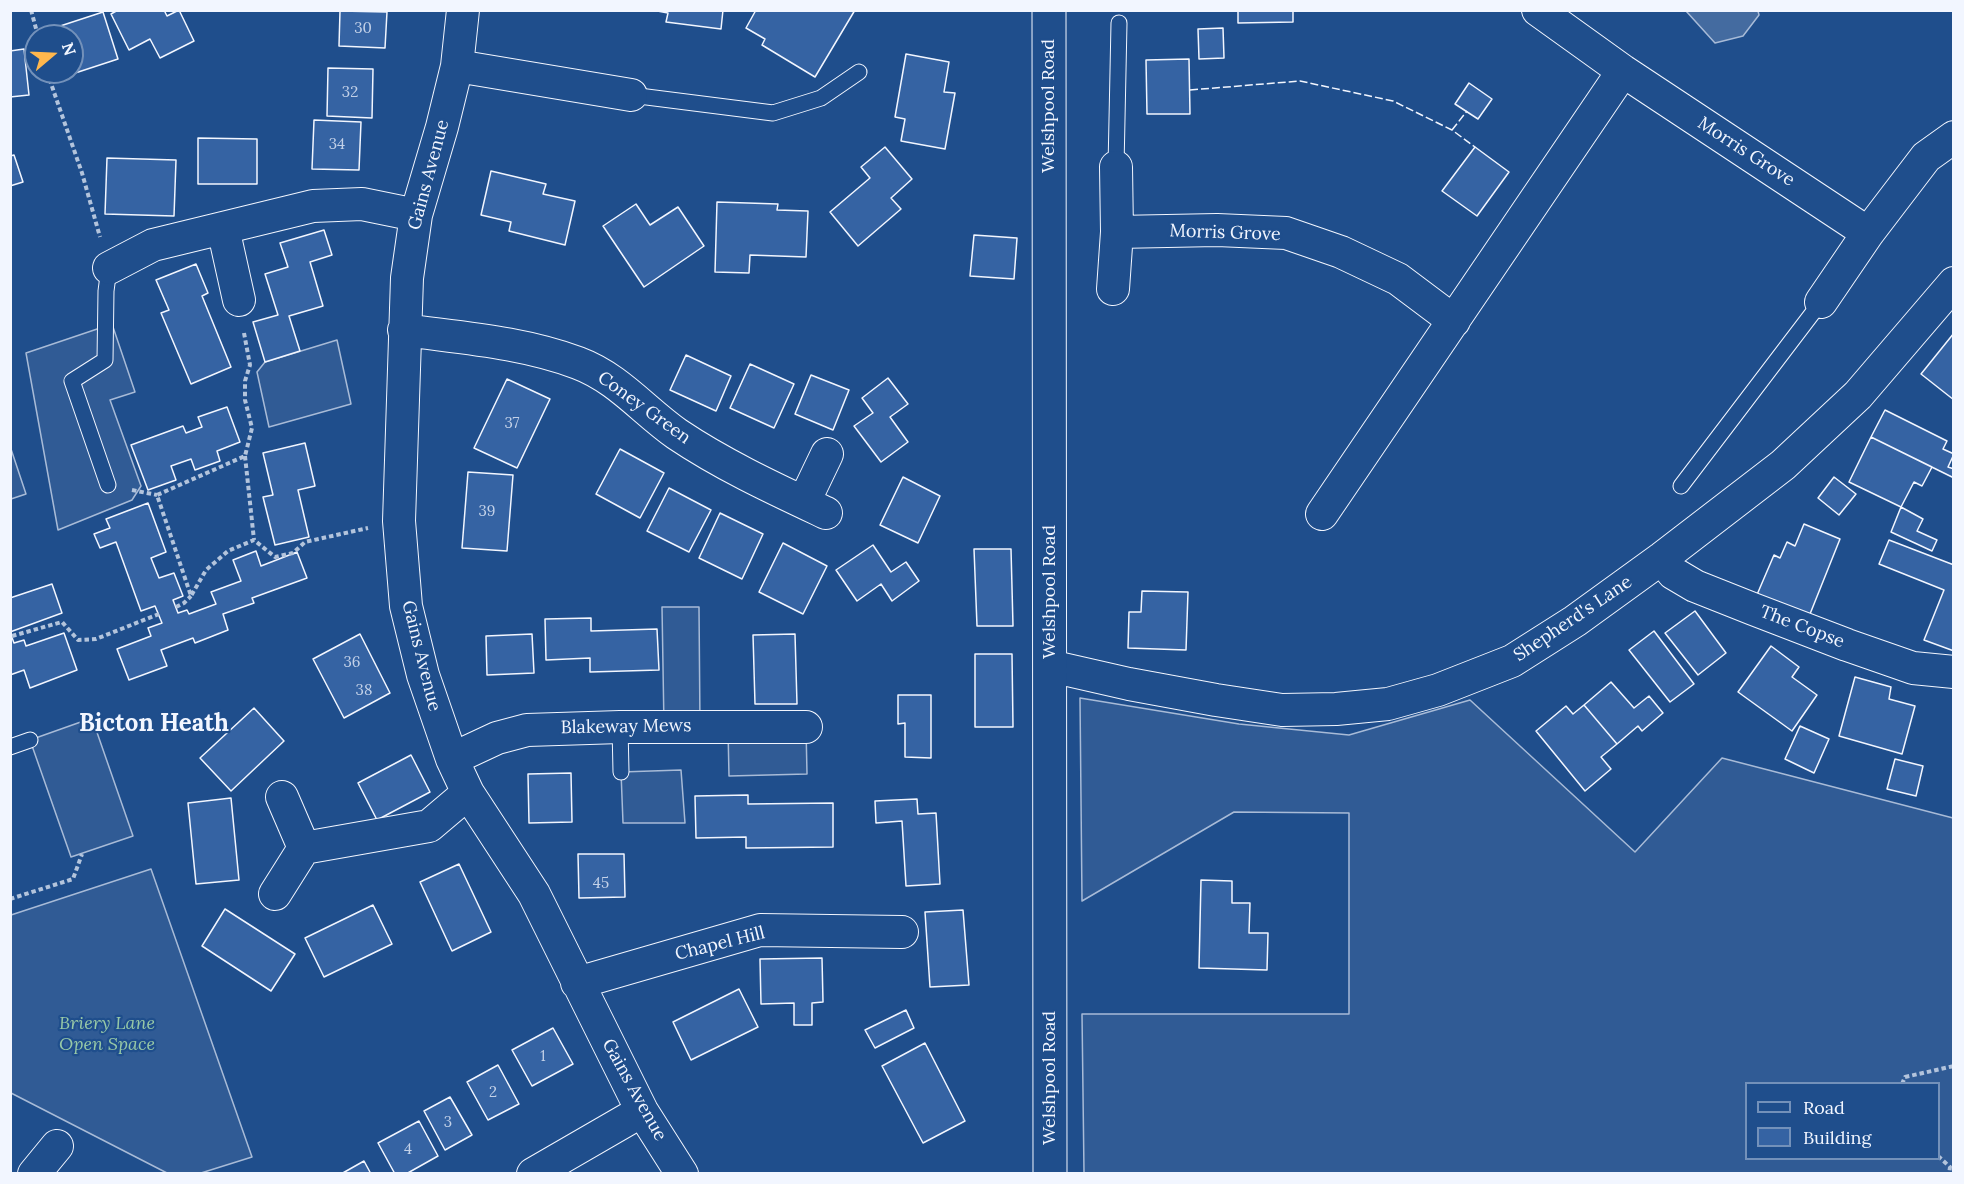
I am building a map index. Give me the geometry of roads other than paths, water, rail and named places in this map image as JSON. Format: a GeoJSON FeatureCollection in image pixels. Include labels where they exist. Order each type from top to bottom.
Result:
{"type":"FeatureCollection","features":[{"type":"Feature","properties":{"kind":"main road","name":"Welshpool Road"},"geometry":{"type":"LineString","coordinates":[[1049,10],[1050,1173]]}},
{"type":"Feature","properties":{"kind":"street","name":"Gains Avenue"},"geometry":{"type":"LineString","coordinates":[[463,10],[457,66],[416,215],[406,278],[399,521],[406,606],[423,675],[452,759],[468,793],[534,894],[642,1111],[682,1173]]}},
{"type":"Feature","properties":{"kind":"street","name":"Morris Grove"},"geometry":{"type":"LineString","coordinates":[[1538,10],[1623,71],[1868,233]]}},
{"type":"Feature","properties":{"kind":"street"},"geometry":{"type":"LineString","coordinates":[[457,66],[564,82],[631,95]]}},
{"type":"Feature","properties":{"kind":"street"},"geometry":{"type":"LineString","coordinates":[[1322,514],[1623,71]]}},
{"type":"Feature","properties":{"kind":"street"},"geometry":{"type":"LineString","coordinates":[[1821,302],[1868,233],[1926,157],[1953,137]]}},
{"type":"Feature","properties":{"kind":"street"},"geometry":{"type":"LineString","coordinates":[[1113,289],[1117,232],[1116,167]]}},
{"type":"Feature","properties":{"kind":"street"},"geometry":{"type":"LineString","coordinates":[[109,268],[153,245],[313,206],[362,204],[416,215]]}},
{"type":"Feature","properties":{"kind":"street"},"geometry":{"type":"LineString","coordinates":[[223,228],[239,300]]}},
{"type":"Feature","properties":{"kind":"street","name":"Morris Grove"},"geometry":{"type":"LineString","coordinates":[[1117,232],[1217,230],[1286,234],[1341,252],[1398,279],[1454,321]]}},
{"type":"Feature","properties":{"kind":"street","name":"Shepherd's Lane"},"geometry":{"type":"LineString","coordinates":[[1050,666],[1129,684],[1282,710],[1336,709],[1388,704],[1438,690],[1512,661],[1575,621],[1784,465],[1858,395],[1953,283]]}},
{"type":"Feature","properties":{"kind":"street","name":"Coney Green"},"geometry":{"type":"LineString","coordinates":[[404,330],[534,349],[580,363],[624,389],[676,433],[719,460],[815,508],[827,454]]}},
{"type":"Feature","properties":{"kind":"street","name":"The Copse"},"geometry":{"type":"LineString","coordinates":[[1662,558],[1673,573],[1695,586],[1753,609],[1914,668],[1953,672]]}},
{"type":"Feature","properties":{"kind":"street","name":"Blakeway Mews"},"geometry":{"type":"LineString","coordinates":[[452,759],[496,738],[527,730],[620,727],[806,727]]}},
{"type":"Feature","properties":{"kind":"street"},"geometry":{"type":"LineString","coordinates":[[275,894],[304,848],[429,826],[468,793]]}},
{"type":"Feature","properties":{"kind":"street"},"geometry":{"type":"LineString","coordinates":[[282,797],[304,848]]}},
{"type":"Feature","properties":{"kind":"street","name":"Chapel Hill"},"geometry":{"type":"LineString","coordinates":[[577,983],[760,930],[902,932]]}},
{"type":"Feature","properties":{"kind":"street"},"geometry":{"type":"LineString","coordinates":[[533,1173],[642,1111]]}},
{"type":"Feature","properties":{"kind":"street"},"geometry":{"type":"LineString","coordinates":[[34,1173],[57,1146]]}},
{"type":"Feature","properties":{"kind":"lane"},"geometry":{"type":"LineString","coordinates":[[1116,167],[1119,23]]}},
{"type":"Feature","properties":{"kind":"lane"},"geometry":{"type":"LineString","coordinates":[[631,95],[773,112],[821,98],[860,72]]}},
{"type":"Feature","properties":{"kind":"lane"},"geometry":{"type":"LineString","coordinates":[[108,485],[72,381],[105,360],[106,291],[109,268]]}},
{"type":"Feature","properties":{"kind":"lane"},"geometry":{"type":"LineString","coordinates":[[1681,486],[1821,302]]}},
{"type":"Feature","properties":{"kind":"lane"},"geometry":{"type":"LineString","coordinates":[[620,727],[621,772]]}},
{"type":"Feature","properties":{"kind":"lane"},"geometry":{"type":"LineString","coordinates":[[10,747],[30,740]]}},
{"type":"Feature","properties":{"kind":"district","name":"Bicton Heath"},"geometry":{"type":"Point","coordinates":[154,724]}},
{"type":"Feature","properties":{"kind":"park label","name":"Briery Lane Open Space"},"geometry":{"type":"Point","coordinates":[107,1034]}}]}
